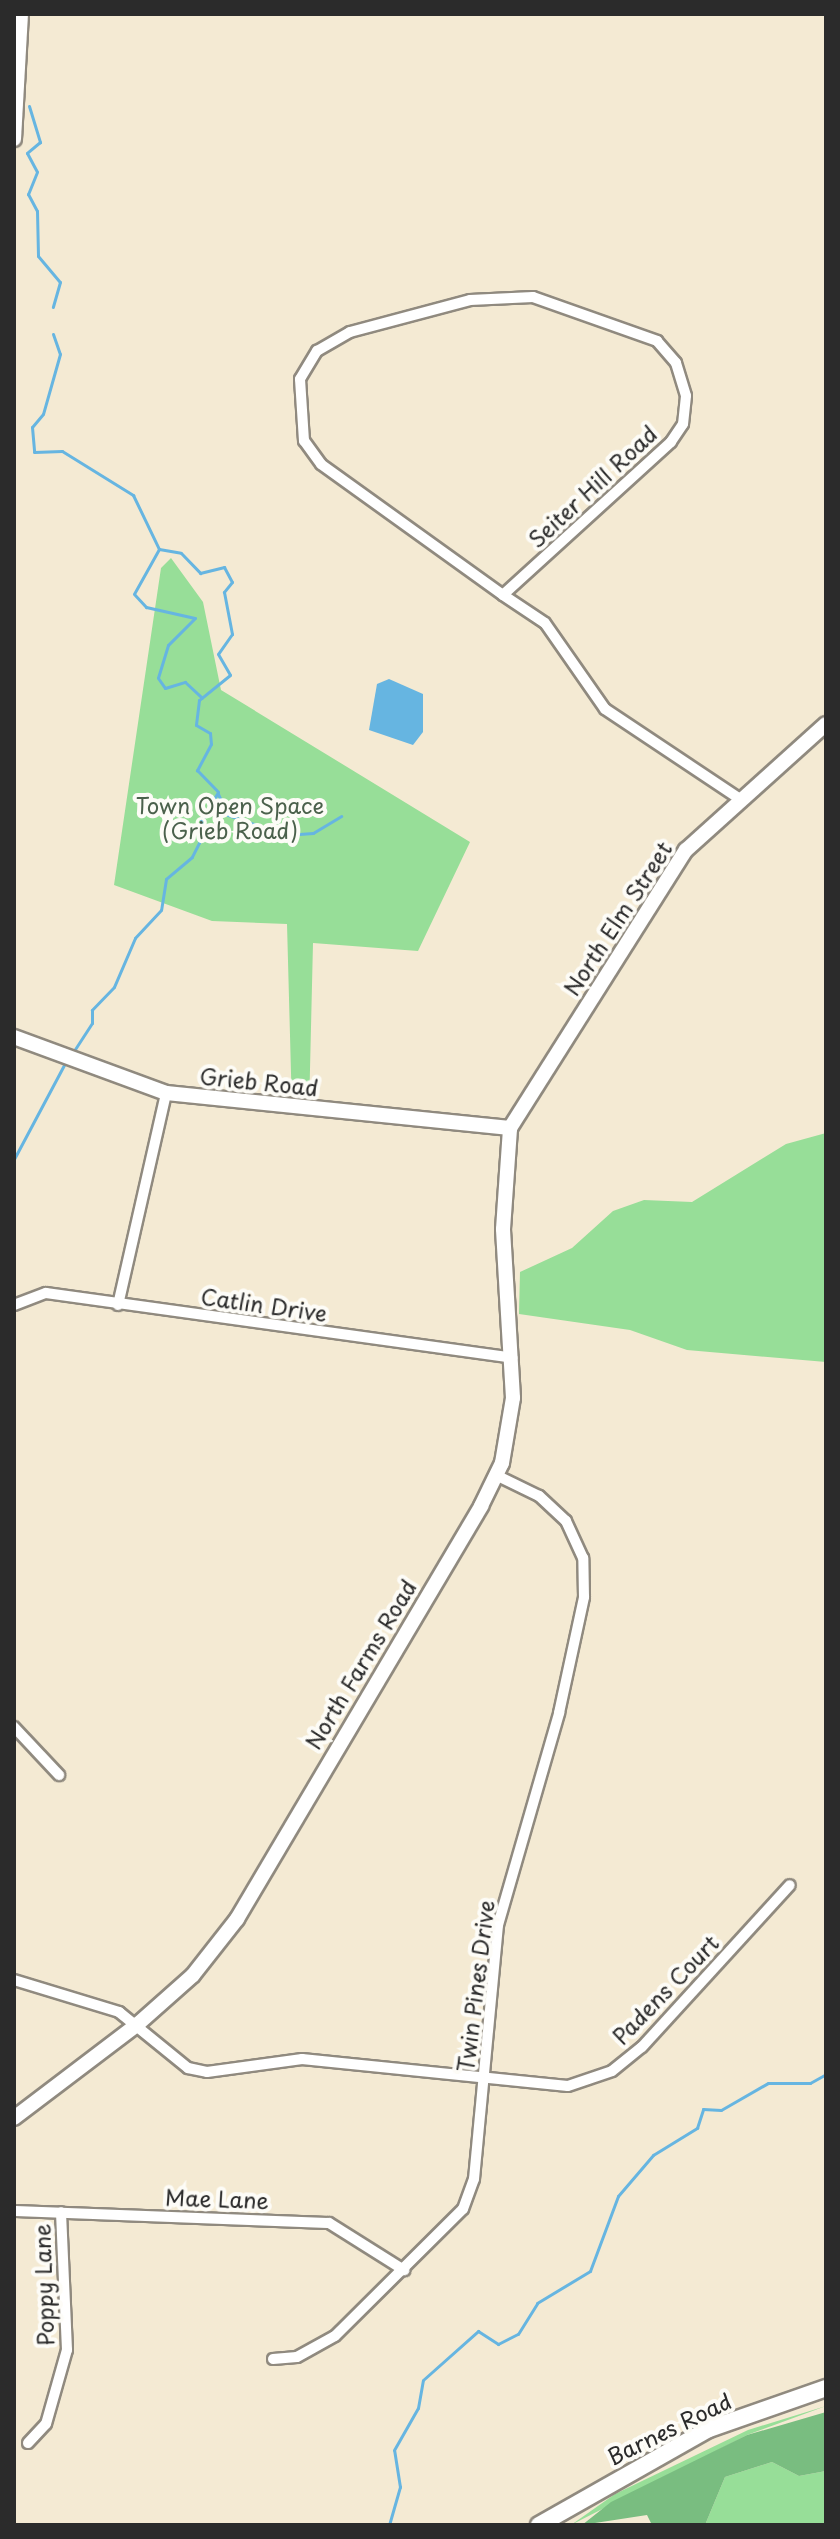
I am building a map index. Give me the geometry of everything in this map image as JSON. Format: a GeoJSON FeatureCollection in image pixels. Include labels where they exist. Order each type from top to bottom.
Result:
{"type":"FeatureCollection","features":[{"type":"Feature","properties":{"kind":"main road"},"geometry":{"type":"LineString","coordinates":[[14,139],[21,14]]}},
{"type":"Feature","properties":{"kind":"main road","name":"North Elm Street"},"geometry":{"type":"LineString","coordinates":[[510,1128],[686,850],[737,797],[826,724]]}},
{"type":"Feature","properties":{"kind":"main road","name":"Grieb Road"},"geometry":{"type":"LineString","coordinates":[[14,1037],[166,1093],[510,1128]]}},
{"type":"Feature","properties":{"kind":"main road","name":"North Farms Road"},"geometry":{"type":"LineString","coordinates":[[14,2118],[139,2023],[193,1975],[237,1919],[496,1475],[513,1398],[503,1229],[510,1128]]}},
{"type":"Feature","properties":{"kind":"main road","name":"Barnes Road"},"geometry":{"type":"LineString","coordinates":[[539,2525],[709,2429],[826,2388]]}},
{"type":"Feature","properties":{"kind":"street","name":"Seiter Hill Road"},"geometry":{"type":"LineString","coordinates":[[503,595],[671,442],[683,424],[686,396],[676,363],[640,332],[533,297],[470,300],[350,332],[317,351],[300,379],[297,409],[304,441],[321,464],[503,595],[545,623],[605,709],[737,797]]}},
{"type":"Feature","properties":{"kind":"street"},"geometry":{"type":"LineString","coordinates":[[118,1305],[166,1093]]}},
{"type":"Feature","properties":{"kind":"street","name":"Catlin Drive"},"geometry":{"type":"LineString","coordinates":[[14,1305],[46,1293],[512,1358]]}},
{"type":"Feature","properties":{"kind":"street","name":"Twin Pines Drive"},"geometry":{"type":"LineString","coordinates":[[273,2359],[297,2357],[335,2336],[463,2209],[474,2179],[498,1925],[559,1713],[584,1597],[583,1558],[566,1521],[539,1496],[496,1475]]}},
{"type":"Feature","properties":{"kind":"street"},"geometry":{"type":"LineString","coordinates":[[14,1727],[59,1775]]}},
{"type":"Feature","properties":{"kind":"street","name":"Padens Court"},"geometry":{"type":"LineString","coordinates":[[139,2023],[158,2048],[207,2072],[302,2059],[568,2086],[612,2071],[642,2047],[790,1885]]}},
{"type":"Feature","properties":{"kind":"street"},"geometry":{"type":"LineString","coordinates":[[14,1980],[139,2023]]}},
{"type":"Feature","properties":{"kind":"street","name":"Mae Lane"},"geometry":{"type":"LineString","coordinates":[[14,2211],[329,2223],[404,2270]]}},
{"type":"Feature","properties":{"kind":"street","name":"Poppy Lane"},"geometry":{"type":"LineString","coordinates":[[28,2443],[46,2424],[67,2350],[61,2212]]}},
{"type":"Feature","properties":{"kind":"green space","name":"Town Open Space (Grieb Road)"},"geometry":{"type":"Polygon","coordinates":[[[171,558],[203,602],[221,690],[470,842],[418,951],[313,943],[309,1112],[292,1110],[287,924],[212,921],[114,885],[161,568],[171,558]]]}},
{"type":"Feature","properties":{"kind":"green space"},"geometry":{"type":"Polygon","coordinates":[[[826,1133],[826,1362],[687,1350],[630,1330],[519,1314],[520,1272],[572,1248],[613,1211],[644,1200],[692,1202],[786,1144],[826,1133]]]}},
{"type":"Feature","properties":{"kind":"green space"},"geometry":{"type":"Polygon","coordinates":[[[826,2406],[747,2435],[571,2525],[615,2494],[748,2430],[826,2406]]]}},
{"type":"Feature","properties":{"kind":"green space"},"geometry":{"type":"Polygon","coordinates":[[[826,2412],[826,2471],[799,2476],[772,2462],[725,2477],[705,2525],[652,2525],[647,2515],[582,2525],[611,2502],[747,2435],[826,2412]]]}},
{"type":"Feature","properties":{"kind":"green space"},"geometry":{"type":"Polygon","coordinates":[[[772,2462],[799,2476],[826,2471],[826,2525],[705,2525],[725,2477],[772,2462]]]}},
{"type":"Feature","properties":{"kind":"water"},"geometry":{"type":"Polygon","coordinates":[[[389,679],[423,694],[423,732],[413,745],[369,730],[377,684],[389,679]]]}},
{"type":"Feature","properties":{"kind":"waterway"},"geometry":{"type":"LineString","coordinates":[[29,106],[40,142],[27,153],[37,172],[28,194],[37,211],[38,256],[60,282],[53,307]]}},
{"type":"Feature","properties":{"kind":"waterway"},"geometry":{"type":"LineString","coordinates":[[53,334],[60,354],[43,414],[32,427],[34,452],[62,451],[133,495],[159,549],[181,553],[200,573],[224,567],[232,582],[224,592],[232,634],[218,654],[230,675],[199,700],[196,725],[210,733],[211,744],[197,770],[218,792],[201,821],[204,833],[192,857],[166,879],[161,910],[135,938],[114,987],[92,1010],[92,1023],[72,1054]]}},
{"type":"Feature","properties":{"kind":"waterway"},"geometry":{"type":"LineString","coordinates":[[159,549],[134,594],[146,607],[195,618],[168,645],[158,678],[165,688],[185,682],[202,698]]}},
{"type":"Feature","properties":{"kind":"waterway"},"geometry":{"type":"LineString","coordinates":[[218,794],[228,815],[286,835],[313,833],[341,816]]}},
{"type":"Feature","properties":{"kind":"waterway"},"geometry":{"type":"LineString","coordinates":[[14,1159],[65,1063]]}},
{"type":"Feature","properties":{"kind":"waterway"},"geometry":{"type":"LineString","coordinates":[[389,2525],[400,2487],[394,2450],[418,2408],[423,2380],[478,2331],[498,2344],[518,2334],[537,2303],[590,2271],[618,2196],[653,2155],[697,2128],[703,2109],[721,2110],[768,2083],[810,2083],[826,2074]]}}]}
